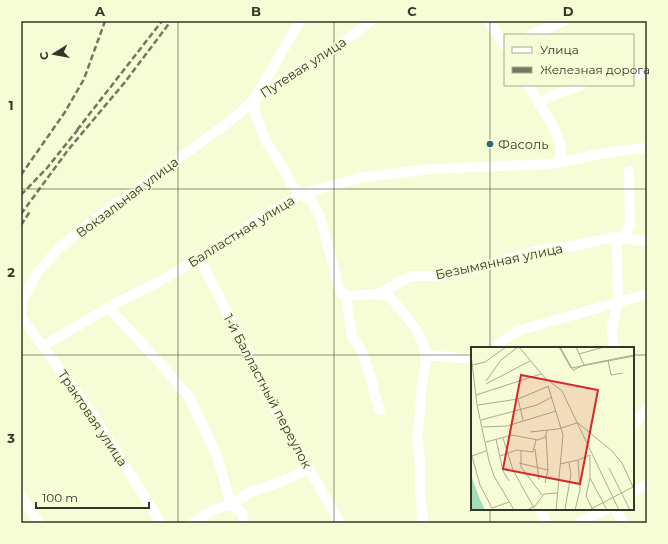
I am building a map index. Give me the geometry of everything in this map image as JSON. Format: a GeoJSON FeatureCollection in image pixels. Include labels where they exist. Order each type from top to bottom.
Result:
{"type":"FeatureCollection","features":[{"type":"Feature","properties":{"kind":"street"},"geometry":{"type":"LineString","coordinates":[[300,21],[255,98],[255,113],[264,138],[292,185],[301,194],[313,202],[321,220],[341,293],[348,296],[378,294],[390,297],[417,331],[424,346],[426,362],[422,381],[417,437],[420,462],[420,490],[423,523]]}},
{"type":"Feature","properties":{"kind":"street","name":"Путевая улица"},"geometry":{"type":"LineString","coordinates":[[255,98],[338,46],[371,21]]}},
{"type":"Feature","properties":{"kind":"street"},"geometry":{"type":"LineString","coordinates":[[489,21],[504,44]]}},
{"type":"Feature","properties":{"kind":"street"},"geometry":{"type":"LineString","coordinates":[[532,34],[565,21]]}},
{"type":"Feature","properties":{"kind":"street"},"geometry":{"type":"LineString","coordinates":[[634,74],[647,73]]}},
{"type":"Feature","properties":{"kind":"street"},"geometry":{"type":"LineString","coordinates":[[529,86],[553,126],[561,146],[560,162]]}},
{"type":"Feature","properties":{"kind":"street"},"geometry":{"type":"LineString","coordinates":[[539,104],[553,95],[579,86]]}},
{"type":"Feature","properties":{"kind":"street","name":"Вокзальная улица"},"geometry":{"type":"LineString","coordinates":[[21,315],[23,299],[33,279],[59,248],[239,114],[255,98]]}},
{"type":"Feature","properties":{"kind":"street","name":"Балластная улица"},"geometry":{"type":"LineString","coordinates":[[43,346],[109,308],[157,283],[301,194],[359,178],[431,169],[552,164],[615,151],[647,148]]}},
{"type":"Feature","properties":{"kind":"street"},"geometry":{"type":"LineString","coordinates":[[613,347],[612,327],[618,302],[617,246],[619,238],[630,224],[629,171]]}},
{"type":"Feature","properties":{"kind":"street","name":"Безымянная улица"},"geometry":{"type":"LineString","coordinates":[[378,294],[411,276],[438,276],[475,268],[540,250],[619,238],[647,241]]}},
{"type":"Feature","properties":{"kind":"street","name":"1-й Балластный переулок"},"geometry":{"type":"LineString","coordinates":[[198,258],[241,340],[270,400],[340,523]]}},
{"type":"Feature","properties":{"kind":"street"},"geometry":{"type":"LineString","coordinates":[[497,347],[500,343],[517,332],[647,294]]}},
{"type":"Feature","properties":{"kind":"street"},"geometry":{"type":"LineString","coordinates":[[348,296],[347,305],[352,336],[361,350],[372,379],[374,395],[380,410]]}},
{"type":"Feature","properties":{"kind":"street"},"geometry":{"type":"LineString","coordinates":[[109,308],[189,397],[218,458],[231,505],[242,513],[245,523]]}},
{"type":"Feature","properties":{"kind":"street","name":"Трактовая улица"},"geometry":{"type":"LineString","coordinates":[[21,315],[92,413],[161,523]]}},
{"type":"Feature","properties":{"kind":"street"},"geometry":{"type":"LineString","coordinates":[[425,355],[471,358]]}},
{"type":"Feature","properties":{"kind":"street"},"geometry":{"type":"LineString","coordinates":[[634,423],[647,409]]}},
{"type":"Feature","properties":{"kind":"street"},"geometry":{"type":"LineString","coordinates":[[192,523],[213,510],[231,505],[250,492],[278,483],[309,469]]}},
{"type":"Feature","properties":{"kind":"street"},"geometry":{"type":"LineString","coordinates":[[634,491],[647,484]]}},
{"type":"Feature","properties":{"kind":"street"},"geometry":{"type":"LineString","coordinates":[[21,496],[40,523]]}},
{"type":"Feature","properties":{"kind":"street"},"geometry":{"type":"LineString","coordinates":[[540,510],[547,523]]}},
{"type":"Feature","properties":{"kind":"street"},"geometry":{"type":"LineString","coordinates":[[579,523],[604,510]]}},
{"type":"Feature","properties":{"kind":"street"},"geometry":{"type":"LineString","coordinates":[[616,510],[623,523]]}},
{"type":"Feature","properties":{"kind":"railway"},"geometry":{"type":"LineString","coordinates":[[21,175],[65,112],[84,79],[105,21]]}},
{"type":"Feature","properties":{"kind":"railway"},"geometry":{"type":"LineString","coordinates":[[77,130],[162,21]]}},
{"type":"Feature","properties":{"kind":"railway"},"geometry":{"type":"LineString","coordinates":[[21,214],[68,150],[125,82],[171,21]]}},
{"type":"Feature","properties":{"kind":"railway"},"geometry":{"type":"LineString","coordinates":[[21,195],[47,168],[81,126]]}},
{"type":"Feature","properties":{"kind":"railway"},"geometry":{"type":"LineString","coordinates":[[21,225],[31,210]]}},
{"type":"Feature","properties":{"kind":"place","name":"Фасоль"},"geometry":{"type":"Point","coordinates":[490,144]}}]}
